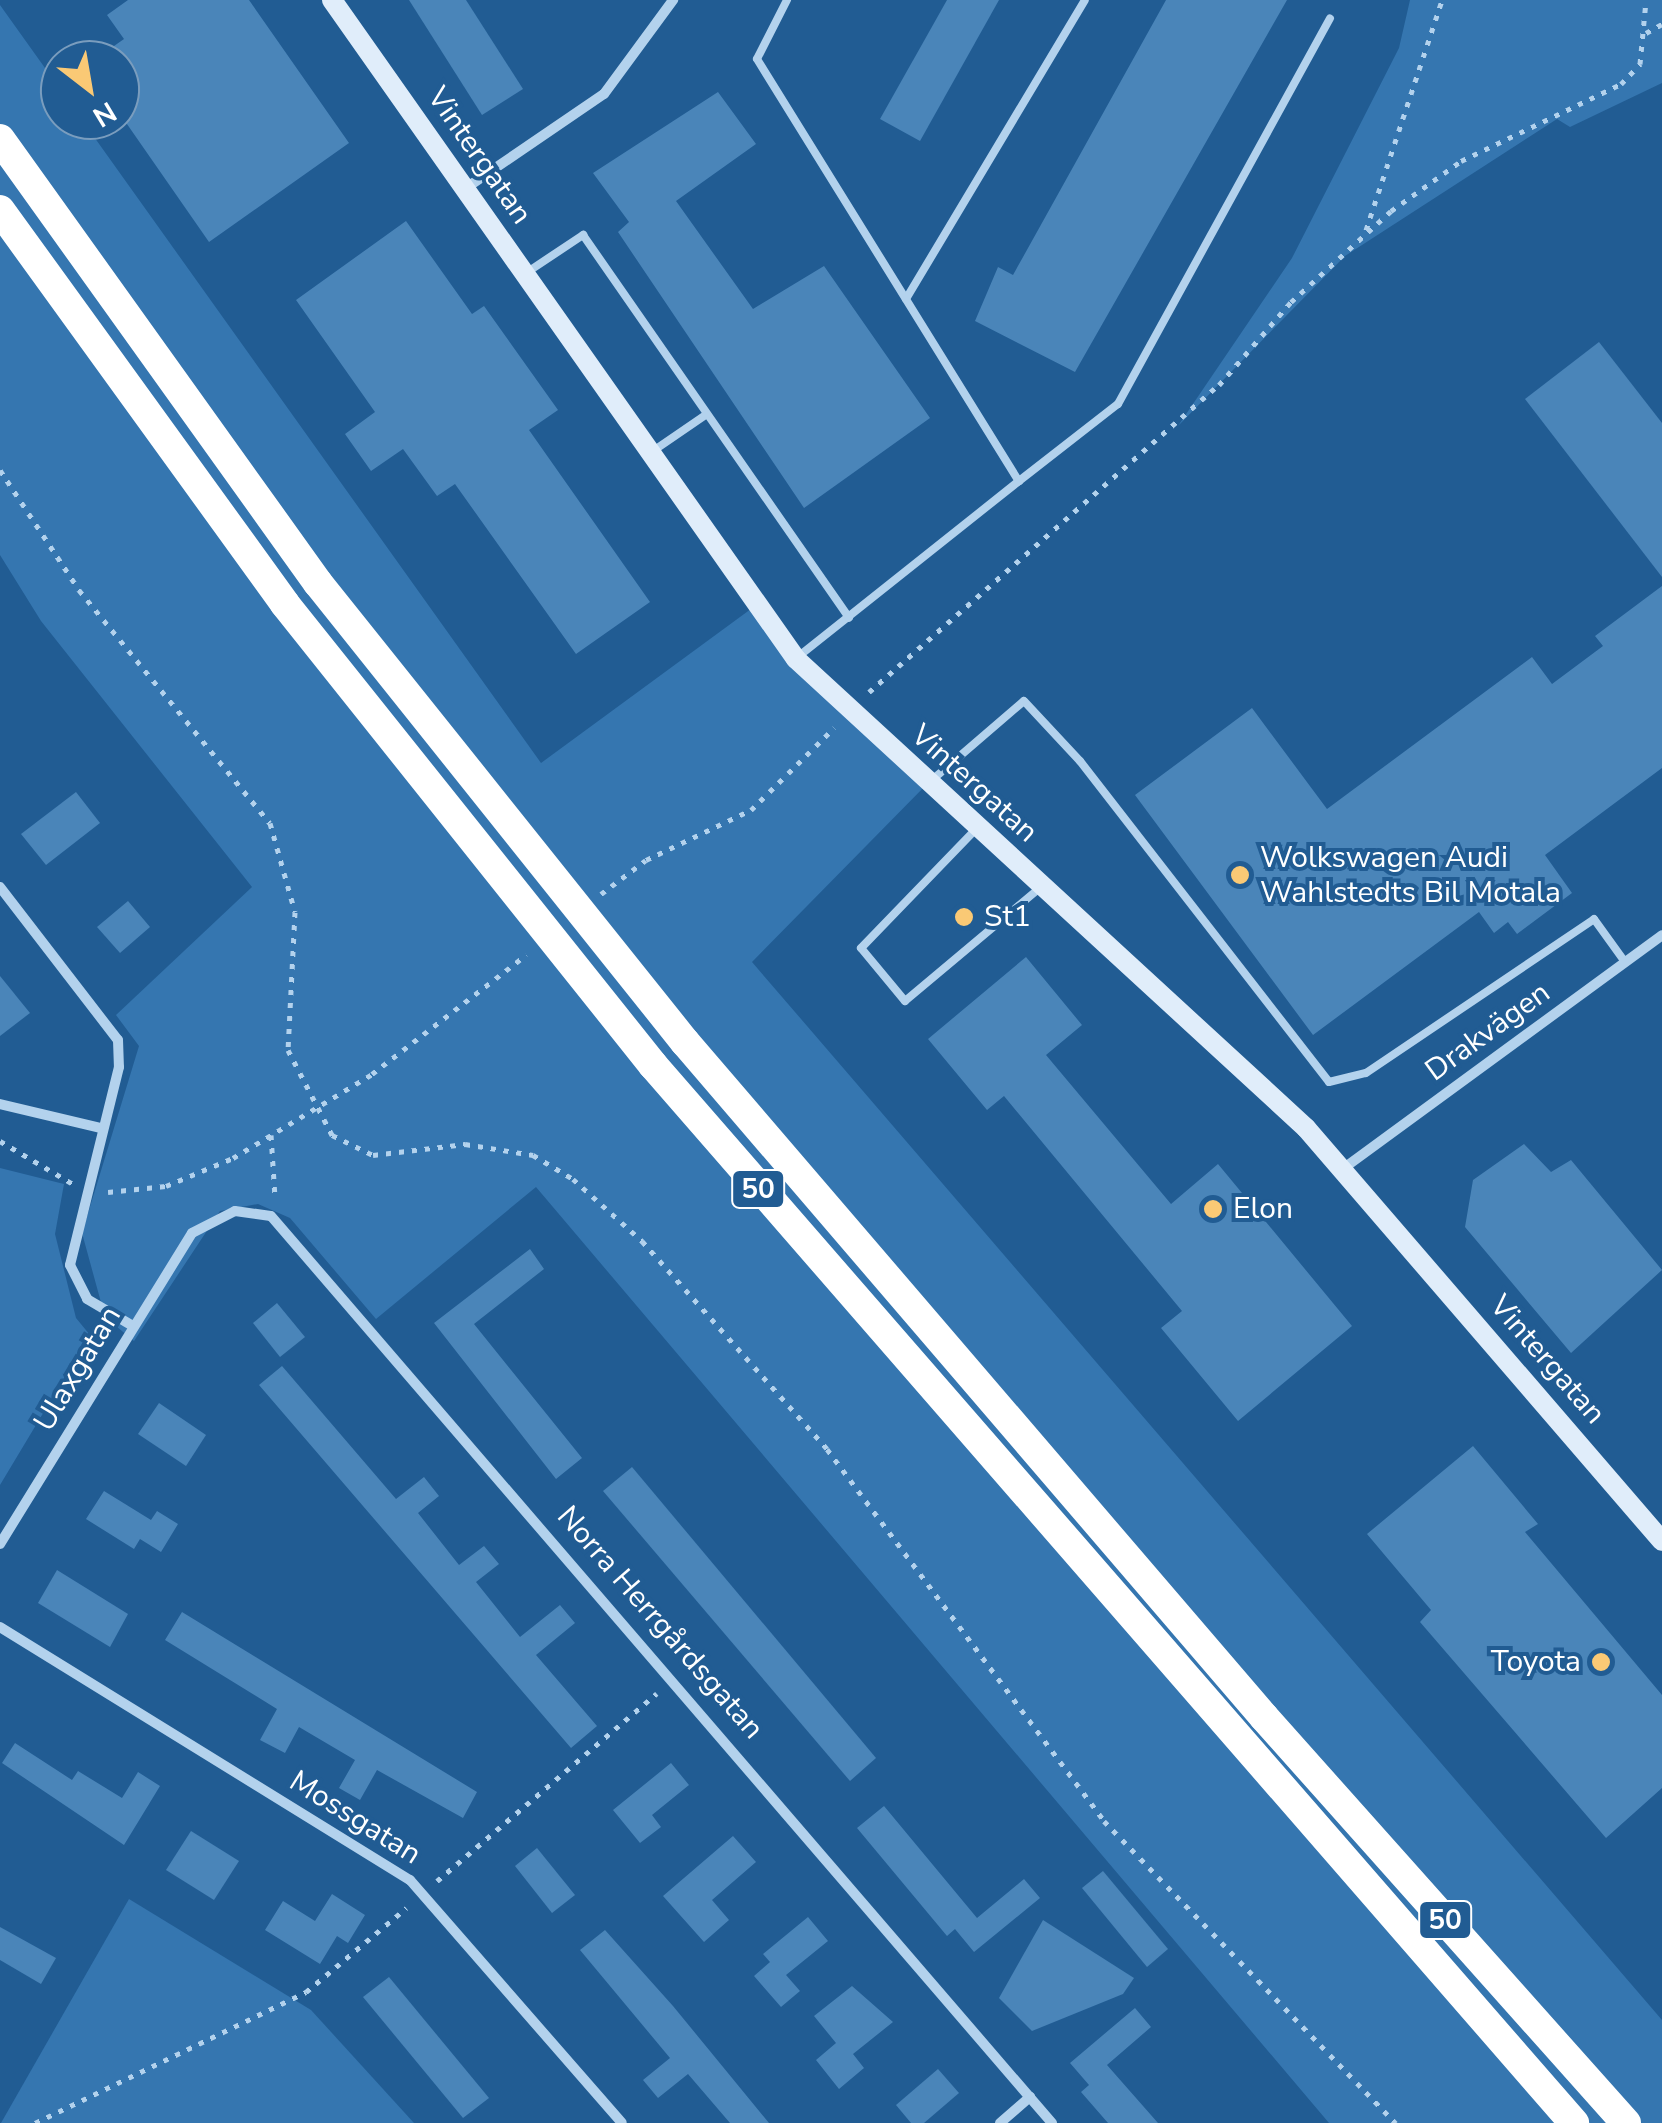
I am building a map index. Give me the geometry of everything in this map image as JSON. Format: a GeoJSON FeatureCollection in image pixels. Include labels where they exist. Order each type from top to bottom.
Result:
{"type":"FeatureCollection","features":[{"type":"Feature","properties":{"kind":"highway","name":"50"},"geometry":{"type":"LineString","coordinates":[[0,139],[318,583],[685,1042],[1251,1702],[1626,2123]]}},
{"type":"Feature","properties":{"kind":"highway","name":"50"},"geometry":{"type":"LineString","coordinates":[[0,210],[285,604],[653,1065],[1574,2123]]}},
{"type":"Feature","properties":{"kind":"street","name":"Vintergatan"},"geometry":{"type":"LineString","coordinates":[[332,0],[796,659],[1344,1168],[1662,1541]]}},
{"type":"Feature","properties":{"kind":"street"},"geometry":{"type":"LineString","coordinates":[[466,188],[604,94],[673,0]]}},
{"type":"Feature","properties":{"kind":"street"},"geometry":{"type":"LineString","coordinates":[[0,887],[118,1040],[119,1066],[70,1249],[74,1279],[88,1299],[133,1326]]}},
{"type":"Feature","properties":{"kind":"street","name":"Drakvägen"},"geometry":{"type":"LineString","coordinates":[[1344,1168],[1662,934]]}},
{"type":"Feature","properties":{"kind":"street"},"geometry":{"type":"LineString","coordinates":[[0,1104],[101,1128]]}},
{"type":"Feature","properties":{"kind":"street","name":"Ulaxgatan"},"geometry":{"type":"LineString","coordinates":[[0,1544],[133,1326],[202,1223],[235,1211],[271,1216]]}},
{"type":"Feature","properties":{"kind":"street","name":"Norra Herrgårdsgatan"},"geometry":{"type":"LineString","coordinates":[[271,1216],[674,1678],[1052,2123]]}},
{"type":"Feature","properties":{"kind":"street","name":"Mossgatan"},"geometry":{"type":"LineString","coordinates":[[0,1627],[424,1892],[622,2123]]}},
{"type":"Feature","properties":{"kind":"street"},"geometry":{"type":"LineString","coordinates":[[1000,2123],[1030,2098]]}},
{"type":"Feature","properties":{"kind":"lane"},"geometry":{"type":"LineString","coordinates":[[787,0],[757,59],[1019,481]]}},
{"type":"Feature","properties":{"kind":"lane"},"geometry":{"type":"LineString","coordinates":[[906,300],[1086,0]]}},
{"type":"Feature","properties":{"kind":"lane"},"geometry":{"type":"LineString","coordinates":[[796,659],[1118,404],[1330,19]]}},
{"type":"Feature","properties":{"kind":"lane"},"geometry":{"type":"LineString","coordinates":[[525,274],[583,235],[849,618]]}},
{"type":"Feature","properties":{"kind":"lane"},"geometry":{"type":"LineString","coordinates":[[650,453],[707,414]]}},
{"type":"Feature","properties":{"kind":"lane"},"geometry":{"type":"LineString","coordinates":[[928,783],[1024,701],[1080,761],[1329,1082],[1366,1074],[1594,919],[1625,962]]}},
{"type":"Feature","properties":{"kind":"lane"},"geometry":{"type":"LineString","coordinates":[[978,828],[861,948],[905,1001],[1042,886]]}},
{"type":"Feature","properties":{"kind":"path"},"geometry":{"type":"LineString","coordinates":[[1365,233],[1442,0]]}},
{"type":"Feature","properties":{"kind":"path"},"geometry":{"type":"LineString","coordinates":[[596,898],[646,860],[751,810],[942,621],[1219,384],[1365,233],[1461,161],[1621,84],[1640,64],[1646,33],[1646,0]]}},
{"type":"Feature","properties":{"kind":"path"},"geometry":{"type":"LineString","coordinates":[[1646,33],[1662,24]]}},
{"type":"Feature","properties":{"kind":"path"},"geometry":{"type":"LineString","coordinates":[[0,470],[78,590],[270,823],[295,912],[288,1050],[332,1135],[373,1155],[464,1144],[533,1155],[573,1179],[642,1241],[827,1449],[1104,1821],[1396,2123]]}},
{"type":"Feature","properties":{"kind":"path"},"geometry":{"type":"LineString","coordinates":[[0,1142],[46,1174],[86,1188],[124,1194],[166,1186],[316,1110],[532,950]]}},
{"type":"Feature","properties":{"kind":"path"},"geometry":{"type":"LineString","coordinates":[[271,1135],[278,1186],[271,1216]]}},
{"type":"Feature","properties":{"kind":"path"},"geometry":{"type":"LineString","coordinates":[[35,2123],[306,1992],[674,1678]]}},
{"type":"Feature","properties":{"kind":"shaded area"},"geometry":{"type":"Polygon","coordinates":[[[1410,0],[1662,0],[1662,83],[1570,127],[1557,119],[1345,256],[1178,426],[1292,258],[1399,48],[1410,0]]]}},
{"type":"Feature","properties":{"kind":"shaded area"},"geometry":{"type":"Polygon","coordinates":[[[0,5],[40,61],[40,140],[96,140],[541,763],[755,606],[928,783],[752,962],[1662,2020],[1662,2123],[1329,2123],[536,1187],[376,1319],[290,1218],[258,1204],[220,1211],[134,1341],[105,1317],[82,1233],[139,1046],[116,1015],[252,887],[41,621],[0,555],[0,5]]]}},
{"type":"Feature","properties":{"kind":"shaded area"},"geometry":{"type":"Polygon","coordinates":[[[0,1168],[64,1184],[55,1234],[76,1318],[90,1335],[0,1485],[0,1168]]]}},
{"type":"Feature","properties":{"kind":"shaded area"},"geometry":{"type":"Polygon","coordinates":[[[129,1899],[311,2010],[414,2123],[1,2123],[129,1899]]]}},
{"type":"Feature","properties":{"kind":"building"},"geometry":{"type":"Polygon","coordinates":[[[128,0],[249,0],[349,143],[209,242],[138,140],[140,40],[123,40],[107,15],[128,0]]]}},
{"type":"Feature","properties":{"kind":"building"},"geometry":{"type":"Polygon","coordinates":[[[409,0],[466,0],[523,89],[482,115],[409,0]]]}},
{"type":"Feature","properties":{"kind":"building"},"geometry":{"type":"Polygon","coordinates":[[[947,0],[999,0],[920,141],[880,119],[947,0]]]}},
{"type":"Feature","properties":{"kind":"building"},"geometry":{"type":"Polygon","coordinates":[[[1166,0],[1287,0],[1075,372],[975,321],[998,267],[1013,275],[1166,0]]]}},
{"type":"Feature","properties":{"kind":"building"},"geometry":{"type":"Polygon","coordinates":[[[718,92],[756,144],[676,201],[753,309],[824,266],[930,418],[804,508],[618,232],[629,222],[593,173],[718,92]]]}},
{"type":"Feature","properties":{"kind":"building"},"geometry":{"type":"Polygon","coordinates":[[[406,221],[472,314],[484,306],[558,410],[529,430],[650,602],[576,654],[455,484],[437,496],[403,449],[371,471],[345,434],[375,412],[296,300],[406,221]]]}},
{"type":"Feature","properties":{"kind":"building"},"geometry":{"type":"Polygon","coordinates":[[[1599,342],[1662,423],[1662,577],[1525,399],[1599,342]]]}},
{"type":"Feature","properties":{"kind":"building"},"geometry":{"type":"Polygon","coordinates":[[[1662,586],[1662,768],[1545,855],[1572,893],[1517,934],[1508,922],[1494,933],[1479,912],[1313,1035],[1135,795],[1252,708],[1327,809],[1532,657],[1552,684],[1603,646],[1595,636],[1662,586]]]}},
{"type":"Feature","properties":{"kind":"building"},"geometry":{"type":"Polygon","coordinates":[[[76,792],[100,823],[46,865],[21,834],[76,792]]]}},
{"type":"Feature","properties":{"kind":"building"},"geometry":{"type":"Polygon","coordinates":[[[128,901],[150,927],[120,953],[97,927],[128,901]]]}},
{"type":"Feature","properties":{"kind":"building"},"geometry":{"type":"Polygon","coordinates":[[[1026,957],[1082,1025],[1046,1055],[1171,1204],[1218,1164],[1352,1326],[1238,1421],[1161,1328],[1182,1311],[1004,1096],[987,1110],[928,1039],[1026,957]]]}},
{"type":"Feature","properties":{"kind":"building"},"geometry":{"type":"Polygon","coordinates":[[[0,976],[30,1013],[0,1036],[0,976]]]}},
{"type":"Feature","properties":{"kind":"building"},"geometry":{"type":"Polygon","coordinates":[[[1524,1144],[1551,1172],[1571,1160],[1662,1270],[1571,1353],[1465,1227],[1473,1180],[1524,1144]]]}},
{"type":"Feature","properties":{"kind":"building"},"geometry":{"type":"Polygon","coordinates":[[[530,1249],[544,1269],[474,1324],[582,1458],[556,1479],[434,1323],[530,1249]]]}},
{"type":"Feature","properties":{"kind":"building"},"geometry":{"type":"Polygon","coordinates":[[[277,1303],[305,1337],[280,1357],[253,1323],[277,1303]]]}},
{"type":"Feature","properties":{"kind":"building"},"geometry":{"type":"Polygon","coordinates":[[[282,1366],[396,1499],[424,1477],[439,1496],[418,1513],[459,1565],[484,1546],[499,1564],[476,1582],[520,1637],[560,1605],[575,1623],[536,1655],[597,1726],[571,1748],[259,1385],[282,1366]]]}},
{"type":"Feature","properties":{"kind":"building"},"geometry":{"type":"Polygon","coordinates":[[[159,1403],[206,1435],[186,1466],[138,1434],[159,1403]]]}},
{"type":"Feature","properties":{"kind":"building"},"geometry":{"type":"Polygon","coordinates":[[[1473,1446],[1538,1524],[1525,1532],[1662,1695],[1662,1788],[1606,1838],[1420,1622],[1431,1610],[1367,1534],[1473,1446]]]}},
{"type":"Feature","properties":{"kind":"building"},"geometry":{"type":"Polygon","coordinates":[[[632,1467],[876,1758],[850,1781],[603,1491],[632,1467]]]}},
{"type":"Feature","properties":{"kind":"building"},"geometry":{"type":"Polygon","coordinates":[[[104,1491],[151,1520],[157,1511],[178,1524],[161,1552],[140,1539],[134,1549],[86,1519],[104,1491]]]}},
{"type":"Feature","properties":{"kind":"building"},"geometry":{"type":"Polygon","coordinates":[[[57,1570],[128,1614],[110,1647],[38,1603],[57,1570]]]}},
{"type":"Feature","properties":{"kind":"building"},"geometry":{"type":"Polygon","coordinates":[[[182,1612],[477,1792],[463,1818],[377,1770],[360,1800],[339,1788],[355,1760],[299,1727],[285,1753],[260,1740],[277,1709],[165,1640],[182,1612]]]}},
{"type":"Feature","properties":{"kind":"building"},"geometry":{"type":"Polygon","coordinates":[[[15,1743],[72,1780],[78,1771],[122,1798],[138,1772],[160,1786],[124,1845],[2,1763],[15,1743]]]}},
{"type":"Feature","properties":{"kind":"building"},"geometry":{"type":"Polygon","coordinates":[[[671,1763],[689,1785],[652,1815],[661,1827],[640,1843],[613,1810],[671,1763]]]}},
{"type":"Feature","properties":{"kind":"building"},"geometry":{"type":"Polygon","coordinates":[[[884,1806],[977,1918],[1024,1879],[1040,1898],[974,1952],[955,1929],[947,1936],[857,1828],[884,1806]]]}},
{"type":"Feature","properties":{"kind":"building"},"geometry":{"type":"Polygon","coordinates":[[[191,1831],[239,1861],[214,1900],[166,1870],[191,1831]]]}},
{"type":"Feature","properties":{"kind":"building"},"geometry":{"type":"Polygon","coordinates":[[[733,1836],[756,1862],[712,1900],[729,1920],[704,1942],[663,1896],[733,1836]]]}},
{"type":"Feature","properties":{"kind":"building"},"geometry":{"type":"Polygon","coordinates":[[[537,1848],[575,1895],[552,1913],[515,1866],[537,1848]]]}},
{"type":"Feature","properties":{"kind":"building"},"geometry":{"type":"Polygon","coordinates":[[[1103,1871],[1168,1949],[1147,1967],[1082,1888],[1103,1871]]]}},
{"type":"Feature","properties":{"kind":"building"},"geometry":{"type":"Polygon","coordinates":[[[332,1894],[365,1915],[348,1943],[337,1936],[320,1964],[265,1930],[283,1901],[315,1921],[332,1894]]]}},
{"type":"Feature","properties":{"kind":"building"},"geometry":{"type":"Polygon","coordinates":[[[808,1917],[828,1941],[786,1975],[800,1991],[781,2007],[754,1976],[770,1962],[763,1954],[808,1917]]]}},
{"type":"Feature","properties":{"kind":"building"},"geometry":{"type":"Polygon","coordinates":[[[1043,1920],[1134,1978],[1123,1994],[1032,2031],[999,1998],[1043,1920]]]}},
{"type":"Feature","properties":{"kind":"building"},"geometry":{"type":"Polygon","coordinates":[[[0,1927],[56,1958],[41,1984],[0,1960],[0,1927]]]}},
{"type":"Feature","properties":{"kind":"building"},"geometry":{"type":"Polygon","coordinates":[[[605,1930],[769,2123],[730,2123],[688,2074],[658,2098],[643,2080],[670,2058],[580,1950],[605,1930]]]}},
{"type":"Feature","properties":{"kind":"building"},"geometry":{"type":"Polygon","coordinates":[[[389,1977],[489,2098],[463,2118],[363,1997],[389,1977]]]}},
{"type":"Feature","properties":{"kind":"building"},"geometry":{"type":"Polygon","coordinates":[[[852,1986],[893,2022],[853,2054],[864,2068],[839,2089],[816,2060],[836,2043],[814,2016],[852,1986]]]}},
{"type":"Feature","properties":{"kind":"building"},"geometry":{"type":"Polygon","coordinates":[[[1135,2008],[1151,2027],[1107,2065],[1158,2123],[1108,2123],[1081,2092],[1089,2085],[1070,2063],[1135,2008]]]}},
{"type":"Feature","properties":{"kind":"building"},"geometry":{"type":"Polygon","coordinates":[[[938,2069],[959,2093],[924,2123],[911,2123],[896,2105],[938,2069]]]}},
{"type":"Feature","properties":{"kind":"place","name":"Wolkswagen Audi Wahlstedts Bil Motala"},"geometry":{"type":"Point","coordinates":[1240,875]}},
{"type":"Feature","properties":{"kind":"place","name":"St1"},"geometry":{"type":"Point","coordinates":[964,917]}},
{"type":"Feature","properties":{"kind":"place","name":"Elon"},"geometry":{"type":"Point","coordinates":[1213,1209]}},
{"type":"Feature","properties":{"kind":"place","name":"Toyota"},"geometry":{"type":"Point","coordinates":[1601,1662]}}]}
